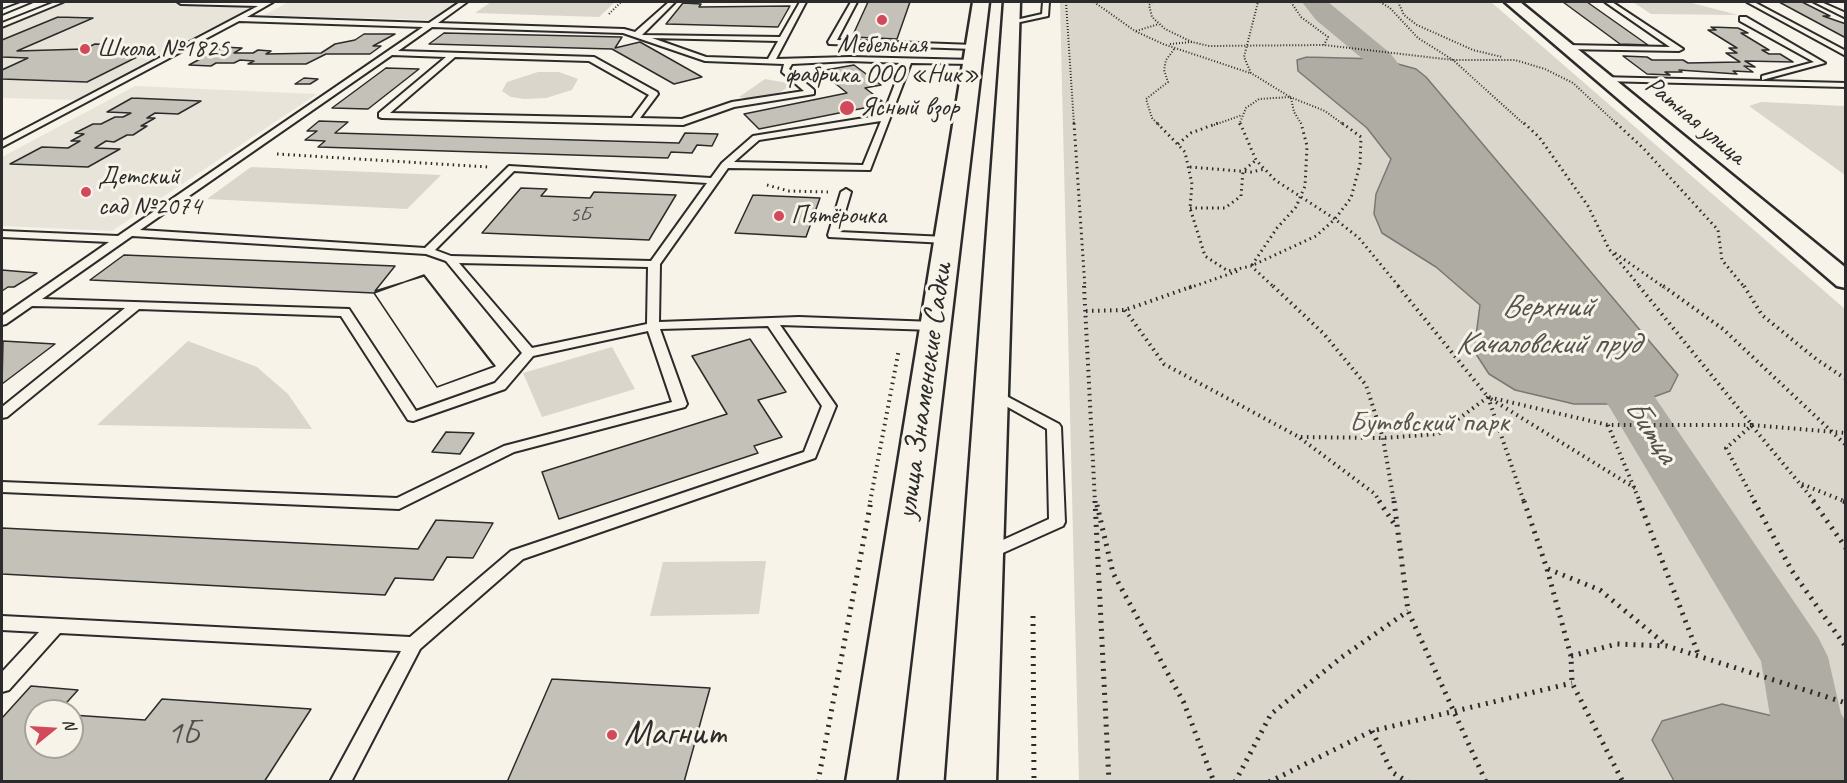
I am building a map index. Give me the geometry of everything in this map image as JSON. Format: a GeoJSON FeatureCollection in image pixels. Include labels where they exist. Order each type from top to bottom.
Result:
{"type":"FeatureCollection","features":[{"type":"Feature","properties":{"kind":"street","name":"улица Знаменские Садки"},"geometry":{"type":"LineString","coordinates":[[871,782],[981,2]]}},
{"type":"Feature","properties":{"kind":"street","name":"улица Знаменские Садки"},"geometry":{"type":"LineString","coordinates":[[971,782],[1012,2]]}},
{"type":"Feature","properties":{"kind":"street","name":"Ратная улица"},"geometry":{"type":"LineString","coordinates":[[1512,2],[1845,280]]}},
{"type":"Feature","properties":{"kind":"street"},"geometry":{"type":"LineString","coordinates":[[973,55],[996,67],[1008,81]]}},
{"type":"Feature","properties":{"kind":"lane"},"geometry":{"type":"LineString","coordinates":[[2,12],[28,2]]}},
{"type":"Feature","properties":{"kind":"lane"},"geometry":{"type":"LineString","coordinates":[[2,26],[60,2]]}},
{"type":"Feature","properties":{"kind":"lane"},"geometry":{"type":"LineString","coordinates":[[181,2],[268,3]]}},
{"type":"Feature","properties":{"kind":"lane"},"geometry":{"type":"LineString","coordinates":[[2,321],[464,2]]}},
{"type":"Feature","properties":{"kind":"lane"},"geometry":{"type":"LineString","coordinates":[[636,36],[672,2]]}},
{"type":"Feature","properties":{"kind":"lane"},"geometry":{"type":"LineString","coordinates":[[771,61],[803,2]]}},
{"type":"Feature","properties":{"kind":"lane"},"geometry":{"type":"LineString","coordinates":[[854,2],[832,42],[973,55]]}},
{"type":"Feature","properties":{"kind":"lane"},"geometry":{"type":"LineString","coordinates":[[1011,22],[1046,15],[1046,2]]}},
{"type":"Feature","properties":{"kind":"lane"},"geometry":{"type":"LineString","coordinates":[[1566,47],[1679,49],[1608,2]]}},
{"type":"Feature","properties":{"kind":"lane"},"geometry":{"type":"LineString","coordinates":[[1750,2],[1845,54]]}},
{"type":"Feature","properties":{"kind":"lane"},"geometry":{"type":"LineString","coordinates":[[1817,2],[1845,16]]}},
{"type":"Feature","properties":{"kind":"lane"},"geometry":{"type":"LineString","coordinates":[[2,144],[268,3]]}},
{"type":"Feature","properties":{"kind":"lane"},"geometry":{"type":"LineString","coordinates":[[2,7],[14,7]]}},
{"type":"Feature","properties":{"kind":"lane"},"geometry":{"type":"LineString","coordinates":[[240,19],[624,31],[705,58],[789,63],[850,59],[908,60],[973,55]]}},
{"type":"Feature","properties":{"kind":"lane"},"geometry":{"type":"LineString","coordinates":[[1743,19],[1821,63],[1749,82]]}},
{"type":"Feature","properties":{"kind":"lane"},"geometry":{"type":"LineString","coordinates":[[636,36],[783,39]]}},
{"type":"Feature","properties":{"kind":"lane"},"geometry":{"type":"LineString","coordinates":[[390,53],[591,58],[654,94],[634,121]]}},
{"type":"Feature","properties":{"kind":"lane"},"geometry":{"type":"LineString","coordinates":[[453,55],[382,115],[683,122],[732,105],[811,92],[785,70],[789,63]]}},
{"type":"Feature","properties":{"kind":"lane"},"geometry":{"type":"LineString","coordinates":[[725,165],[867,168],[908,60]]}},
{"type":"Feature","properties":{"kind":"lane"},"geometry":{"type":"LineString","coordinates":[[1602,78],[1845,85]]}},
{"type":"Feature","properties":{"kind":"lane"},"geometry":{"type":"LineString","coordinates":[[2,487],[399,504],[509,449],[680,404],[653,326],[654,264],[714,180],[725,165],[756,138],[886,117]]}},
{"type":"Feature","properties":{"kind":"lane"},"geometry":{"type":"LineString","coordinates":[[428,251],[512,168],[714,180]]}},
{"type":"Feature","properties":{"kind":"lane"},"geometry":{"type":"LineString","coordinates":[[846,192],[833,236],[946,240]]}},
{"type":"Feature","properties":{"kind":"lane"},"geometry":{"type":"LineString","coordinates":[[2,234],[125,236],[428,251],[450,259],[654,264]]}},
{"type":"Feature","properties":{"kind":"lane"},"geometry":{"type":"LineString","coordinates":[[450,259],[529,353]]}},
{"type":"Feature","properties":{"kind":"lane"},"geometry":{"type":"LineString","coordinates":[[29,302],[345,312],[413,417],[500,386],[529,353],[653,326],[772,322],[934,326]]}},
{"type":"Feature","properties":{"kind":"lane"},"geometry":{"type":"LineString","coordinates":[[2,414],[136,305]]}},
{"type":"Feature","properties":{"kind":"lane"},"geometry":{"type":"LineString","coordinates":[[340,782],[414,645],[517,555],[810,455],[829,406],[772,322]]}},
{"type":"Feature","properties":{"kind":"lane"},"geometry":{"type":"LineString","coordinates":[[983,556],[1057,522],[1054,427],[991,392]]}},
{"type":"Feature","properties":{"kind":"lane"},"geometry":{"type":"LineString","coordinates":[[2,623],[414,645]]}},
{"type":"Feature","properties":{"kind":"lane"},"geometry":{"type":"LineString","coordinates":[[2,684],[56,626]]}},
{"type":"Feature","properties":{"kind":"path"},"geometry":{"type":"LineString","coordinates":[[1066,2],[1086,311],[1109,782]]}},
{"type":"Feature","properties":{"kind":"path"},"geometry":{"type":"LineString","coordinates":[[1086,311],[1125,310],[1251,266],[1316,236],[1335,219],[1351,198],[1360,164],[1361,137],[1325,111],[1290,97],[1251,73],[1163,44],[1135,31],[1094,2]]}},
{"type":"Feature","properties":{"kind":"path"},"geometry":{"type":"LineString","coordinates":[[1152,2],[1149,5],[1152,17],[1177,37],[1225,48],[1247,45],[1324,45],[1453,60],[1515,60]]}},
{"type":"Feature","properties":{"kind":"path"},"geometry":{"type":"LineString","coordinates":[[1251,73],[1244,57],[1258,2]]}},
{"type":"Feature","properties":{"kind":"path"},"geometry":{"type":"LineString","coordinates":[[1291,2],[1301,17],[1328,37],[1324,45]]}},
{"type":"Feature","properties":{"kind":"path"},"geometry":{"type":"LineString","coordinates":[[1380,2],[1390,8],[1395,16],[1418,38],[1453,60],[1539,137],[1588,206],[1609,249],[1802,484],[1845,548]]}},
{"type":"Feature","properties":{"kind":"path"},"geometry":{"type":"LineString","coordinates":[[1398,2],[1404,15],[1417,25],[1473,50],[1545,69],[1573,83],[1614,119],[1718,230],[1722,260],[1751,295],[1762,315],[1816,359],[1845,379]]}},
{"type":"Feature","properties":{"kind":"path"},"geometry":{"type":"LineString","coordinates":[[1395,16],[1404,15]]}},
{"type":"Feature","properties":{"kind":"path"},"geometry":{"type":"LineString","coordinates":[[1135,31],[1159,24]]}},
{"type":"Feature","properties":{"kind":"path"},"geometry":{"type":"LineString","coordinates":[[1406,26],[1417,25]]}},
{"type":"Feature","properties":{"kind":"path"},"geometry":{"type":"LineString","coordinates":[[1163,44],[1192,42]]}},
{"type":"Feature","properties":{"kind":"path"},"geometry":{"type":"LineString","coordinates":[[1175,48],[1166,60],[1164,70],[1168,82],[1146,99],[1152,118],[1185,152],[1192,184],[1190,208],[1197,237],[1205,255],[1228,271],[1251,266],[1277,228],[1296,207],[1300,198],[1308,166],[1307,146],[1303,126],[1294,112],[1290,97]]}},
{"type":"Feature","properties":{"kind":"path"},"geometry":{"type":"LineString","coordinates":[[1290,97],[1259,99],[1246,108],[1242,115],[1239,125],[1256,160],[1275,180],[1335,219],[1359,238],[1488,397],[1635,488]]}},
{"type":"Feature","properties":{"kind":"path"},"geometry":{"type":"LineString","coordinates":[[1178,144],[1191,133],[1242,115]]}},
{"type":"Feature","properties":{"kind":"path"},"geometry":{"type":"LineString","coordinates":[[247,152],[488,167]]}},
{"type":"Feature","properties":{"kind":"path"},"geometry":{"type":"LineString","coordinates":[[1190,208],[1225,208],[1241,196],[1243,171],[1247,165],[1256,160]]}},
{"type":"Feature","properties":{"kind":"path"},"geometry":{"type":"LineString","coordinates":[[1190,167],[1243,171],[1266,169]]}},
{"type":"Feature","properties":{"kind":"path"},"geometry":{"type":"LineString","coordinates":[[1609,249],[1723,328],[1833,431],[1845,446]]}},
{"type":"Feature","properties":{"kind":"path"},"geometry":{"type":"LineString","coordinates":[[1251,266],[1324,334],[1366,385],[1383,438],[1408,611],[1452,712],[1486,782]]}},
{"type":"Feature","properties":{"kind":"path"},"geometry":{"type":"LineString","coordinates":[[1125,310],[1164,364],[1299,437],[1375,494],[1397,526]]}},
{"type":"Feature","properties":{"kind":"path"},"geometry":{"type":"LineString","coordinates":[[818,782],[904,325]]}},
{"type":"Feature","properties":{"kind":"path"},"geometry":{"type":"LineString","coordinates":[[1488,397],[1547,569],[1571,656],[1572,683],[1623,782]]}},
{"type":"Feature","properties":{"kind":"path"},"geometry":{"type":"LineString","coordinates":[[1299,437],[1383,438],[1438,434],[1488,397],[1608,425],[1677,423],[1752,425],[1845,433]]}},
{"type":"Feature","properties":{"kind":"path"},"geometry":{"type":"LineString","coordinates":[[1608,425],[1635,488],[1699,656]]}},
{"type":"Feature","properties":{"kind":"path"},"geometry":{"type":"LineString","coordinates":[[1752,425],[1726,448],[1792,571],[1845,647]]}},
{"type":"Feature","properties":{"kind":"path"},"geometry":{"type":"LineString","coordinates":[[1802,484],[1845,502]]}},
{"type":"Feature","properties":{"kind":"path"},"geometry":{"type":"LineString","coordinates":[[1094,492],[1113,573],[1184,703],[1214,782]]}},
{"type":"Feature","properties":{"kind":"path"},"geometry":{"type":"LineString","coordinates":[[1547,569],[1600,590],[1666,646]]}},
{"type":"Feature","properties":{"kind":"path"},"geometry":{"type":"LineString","coordinates":[[1235,782],[1271,714],[1342,657],[1408,611]]}},
{"type":"Feature","properties":{"kind":"path"},"geometry":{"type":"LineString","coordinates":[[1032,616],[1034,782]]}},
{"type":"Feature","properties":{"kind":"path"},"geometry":{"type":"LineString","coordinates":[[1571,656],[1617,644],[1666,646],[1845,703]]}},
{"type":"Feature","properties":{"kind":"path"},"geometry":{"type":"LineString","coordinates":[[1269,782],[1372,731],[1572,683]]}},
{"type":"Feature","properties":{"kind":"path"},"geometry":{"type":"LineString","coordinates":[[1372,731],[1392,772],[1408,782]]}},
{"type":"Feature","properties":{"kind":"shaded area"},"geometry":{"type":"Polygon","coordinates":[[[68,2],[259,5],[80,100],[2,98],[2,29],[68,2]]]}},
{"type":"Feature","properties":{"kind":"shaded area"},"geometry":{"type":"Polygon","coordinates":[[[289,2],[456,2],[429,20],[264,15],[289,2]]]}},
{"type":"Feature","properties":{"kind":"shaded area","name":"Детский сад №2074"},"geometry":{"type":"Polygon","coordinates":[[[135,86],[317,94],[112,231],[2,226],[2,157],[135,86]]]}},
{"type":"Feature","properties":{"kind":"green space"},"geometry":{"type":"Polygon","coordinates":[[[491,2],[615,2],[599,17],[475,13],[491,2]]]}},
{"type":"Feature","properties":{"kind":"green space","name":"Бутовский парк"},"geometry":{"type":"Polygon","coordinates":[[[1060,2],[1491,2],[1845,309],[1845,781],[1079,781],[1060,2]]]}},
{"type":"Feature","properties":{"kind":"green space"},"geometry":{"type":"Polygon","coordinates":[[[1633,2],[1688,2],[1738,15],[1651,14],[1633,2]]]}},
{"type":"Feature","properties":{"kind":"green space"},"geometry":{"type":"Polygon","coordinates":[[[538,72],[559,72],[578,79],[572,90],[546,98],[511,97],[502,91],[507,82],[538,72]]]}},
{"type":"Feature","properties":{"kind":"green space"},"geometry":{"type":"Polygon","coordinates":[[[765,79],[793,84],[766,101],[739,97],[765,79]]]}},
{"type":"Feature","properties":{"kind":"green space"},"geometry":{"type":"Polygon","coordinates":[[[1761,102],[1845,106],[1845,175],[1749,106],[1761,102]]]}},
{"type":"Feature","properties":{"kind":"green space"},"geometry":{"type":"Polygon","coordinates":[[[251,167],[441,175],[407,209],[207,199],[251,167]]]}},
{"type":"Feature","properties":{"kind":"green space"},"geometry":{"type":"Polygon","coordinates":[[[188,341],[257,367],[288,394],[312,429],[97,425],[188,341]]]}},
{"type":"Feature","properties":{"kind":"green space"},"geometry":{"type":"Polygon","coordinates":[[[612,347],[635,389],[542,417],[523,373],[612,347]]]}},
{"type":"Feature","properties":{"kind":"green space"},"geometry":{"type":"Polygon","coordinates":[[[766,561],[759,614],[650,616],[663,562],[766,561]]]}},
{"type":"Feature","properties":{"kind":"water","name":"Верхний Качаловский пруд"},"geometry":{"type":"Polygon","coordinates":[[[1307,57],[1380,59],[1416,69],[1426,77],[1678,375],[1670,391],[1634,404],[1574,404],[1515,390],[1489,374],[1474,351],[1480,305],[1436,267],[1382,233],[1374,214],[1376,194],[1391,159],[1367,128],[1298,71],[1297,60],[1307,57]]]}},
{"type":"Feature","properties":{"kind":"water"},"geometry":{"type":"Polygon","coordinates":[[[1722,704],[1845,733],[1845,781],[1674,781],[1652,740],[1662,721],[1722,704]]]}},
{"type":"Feature","properties":{"kind":"building","name":"Мебельная фабрика ООО «Ник»"},"geometry":{"type":"Polygon","coordinates":[[[868,2],[910,2],[897,39],[852,37],[868,2]]]}},
{"type":"Feature","properties":{"kind":"building"},"geometry":{"type":"Polygon","coordinates":[[[1563,2],[1587,2],[1648,45],[1620,44],[1563,2]]]}},
{"type":"Feature","properties":{"kind":"building"},"geometry":{"type":"Polygon","coordinates":[[[1779,2],[1802,2],[1830,16],[1823,16],[1846,24],[1846,38],[1779,2]]]}},
{"type":"Feature","properties":{"kind":"building"},"geometry":{"type":"Polygon","coordinates":[[[683,3],[701,4],[699,7],[790,6],[778,27],[666,24],[683,3]]]}},
{"type":"Feature","properties":{"kind":"building","name":"Школа №1825"},"geometry":{"type":"Polygon","coordinates":[[[58,17],[93,18],[17,51],[84,49],[95,44],[131,45],[121,50],[149,51],[87,82],[2,79],[2,70],[28,58],[2,57],[2,40],[58,17]]]}},
{"type":"Feature","properties":{"kind":"building"},"geometry":{"type":"Polygon","coordinates":[[[1711,27],[1738,28],[1748,33],[1741,33],[1769,50],[1762,50],[1769,54],[1780,54],[1793,62],[1745,61],[1755,67],[1744,66],[1753,72],[1733,71],[1737,74],[1679,70],[1682,72],[1665,72],[1670,75],[1647,74],[1623,56],[1647,57],[1652,60],[1683,60],[1688,63],[1740,62],[1726,53],[1737,53],[1729,48],[1737,48],[1708,30],[1716,30],[1711,27]]]}},
{"type":"Feature","properties":{"kind":"building"},"geometry":{"type":"Polygon","coordinates":[[[444,33],[622,37],[615,48],[640,42],[702,77],[674,84],[612,49],[429,44],[444,33]]]}},
{"type":"Feature","properties":{"kind":"building"},"geometry":{"type":"Polygon","coordinates":[[[364,34],[395,34],[373,46],[381,46],[370,54],[326,54],[306,64],[248,64],[254,61],[240,60],[234,63],[216,63],[211,66],[189,65],[222,47],[242,48],[234,53],[253,53],[258,50],[271,51],[266,54],[321,53],[335,44],[355,40],[364,34]]]}},
{"type":"Feature","properties":{"kind":"building"},"geometry":{"type":"Polygon","coordinates":[[[854,65],[881,85],[865,88],[882,101],[866,105],[869,107],[759,129],[744,114],[847,93],[820,71],[854,65]]]}},
{"type":"Feature","properties":{"kind":"building"},"geometry":{"type":"Polygon","coordinates":[[[386,68],[419,69],[368,109],[332,108],[386,68]]]}},
{"type":"Feature","properties":{"kind":"building"},"geometry":{"type":"Polygon","coordinates":[[[304,78],[318,79],[310,84],[295,84],[304,78]]]}},
{"type":"Feature","properties":{"kind":"building"},"geometry":{"type":"Polygon","coordinates":[[[132,98],[201,101],[178,114],[155,113],[147,118],[155,118],[141,126],[147,126],[133,135],[127,135],[114,142],[106,141],[95,148],[120,149],[88,167],[10,164],[42,147],[68,148],[80,141],[71,141],[84,134],[75,133],[93,124],[101,124],[131,113],[107,112],[132,98]]]}},
{"type":"Feature","properties":{"kind":"building"},"geometry":{"type":"Polygon","coordinates":[[[319,121],[348,122],[335,133],[679,143],[685,133],[718,134],[712,146],[697,145],[692,153],[671,152],[668,158],[318,147],[325,141],[305,140],[317,131],[307,131],[319,121]]]}},
{"type":"Feature","properties":{"kind":"building"},"geometry":{"type":"Polygon","coordinates":[[[521,188],[547,189],[541,196],[590,198],[594,192],[676,195],[649,240],[482,233],[521,188]]]}},
{"type":"Feature","properties":{"kind":"building","name":"Пятёрочка"},"geometry":{"type":"Polygon","coordinates":[[[753,195],[820,198],[806,237],[735,233],[753,195]]]}},
{"type":"Feature","properties":{"kind":"building"},"geometry":{"type":"Polygon","coordinates":[[[124,255],[395,266],[375,291],[424,276],[494,366],[437,387],[374,293],[90,280],[124,255]]]}},
{"type":"Feature","properties":{"kind":"building"},"geometry":{"type":"Polygon","coordinates":[[[2,270],[37,273],[14,287],[8,287],[2,291],[2,270]]]}},
{"type":"Feature","properties":{"kind":"building"},"geometry":{"type":"Polygon","coordinates":[[[424,275],[495,366],[437,387],[374,293],[424,275]]]}},
{"type":"Feature","properties":{"kind":"building"},"geometry":{"type":"Polygon","coordinates":[[[750,339],[786,392],[758,400],[782,437],[754,446],[758,453],[559,519],[542,472],[727,414],[692,356],[750,339]]]}},
{"type":"Feature","properties":{"kind":"building"},"geometry":{"type":"Polygon","coordinates":[[[3,341],[55,344],[2,384],[3,341]]]}},
{"type":"Feature","properties":{"kind":"building"},"geometry":{"type":"Polygon","coordinates":[[[446,432],[474,433],[460,454],[432,452],[446,432]]]}},
{"type":"Feature","properties":{"kind":"building"},"geometry":{"type":"Polygon","coordinates":[[[436,520],[493,523],[473,558],[447,557],[433,580],[395,578],[385,595],[2,574],[2,528],[418,549],[436,520]]]}},
{"type":"Feature","properties":{"kind":"building","name":"Магнит"},"geometry":{"type":"Polygon","coordinates":[[[552,679],[710,688],[684,782],[507,782],[552,679]]]}},
{"type":"Feature","properties":{"kind":"building"},"geometry":{"type":"Polygon","coordinates":[[[31,686],[78,690],[70,699],[24,699],[24,759],[84,759],[84,716],[145,720],[162,699],[311,709],[264,782],[2,782],[2,718],[31,686]]]}},
{"type":"Feature","properties":{"kind":"waterway","name":"Битца"},"geometry":{"type":"LineString","coordinates":[[1315,2],[1325,14],[1380,59],[1422,116]]}},
{"type":"Feature","properties":{"kind":"waterway","name":"Битца"},"geometry":{"type":"LineString","coordinates":[[1592,347],[1634,404],[1794,657],[1807,722],[1841,782]]}},
{"type":"Feature","properties":{"kind":"place","name":"Мебельная фабрика ООО «Ник»"},"geometry":{"type":"Point","coordinates":[882,20]}},
{"type":"Feature","properties":{"kind":"place","name":"Школа №1825"},"geometry":{"type":"Point","coordinates":[85,49]}},
{"type":"Feature","properties":{"kind":"place","name":"Ясный взор"},"geometry":{"type":"Point","coordinates":[847,108]}},
{"type":"Feature","properties":{"kind":"place","name":"Детский сад №2074"},"geometry":{"type":"Point","coordinates":[86,192]}},
{"type":"Feature","properties":{"kind":"place","name":"Пятёрочка"},"geometry":{"type":"Point","coordinates":[779,216]}},
{"type":"Feature","properties":{"kind":"place","name":"Магнит"},"geometry":{"type":"Point","coordinates":[612,735]}}]}
